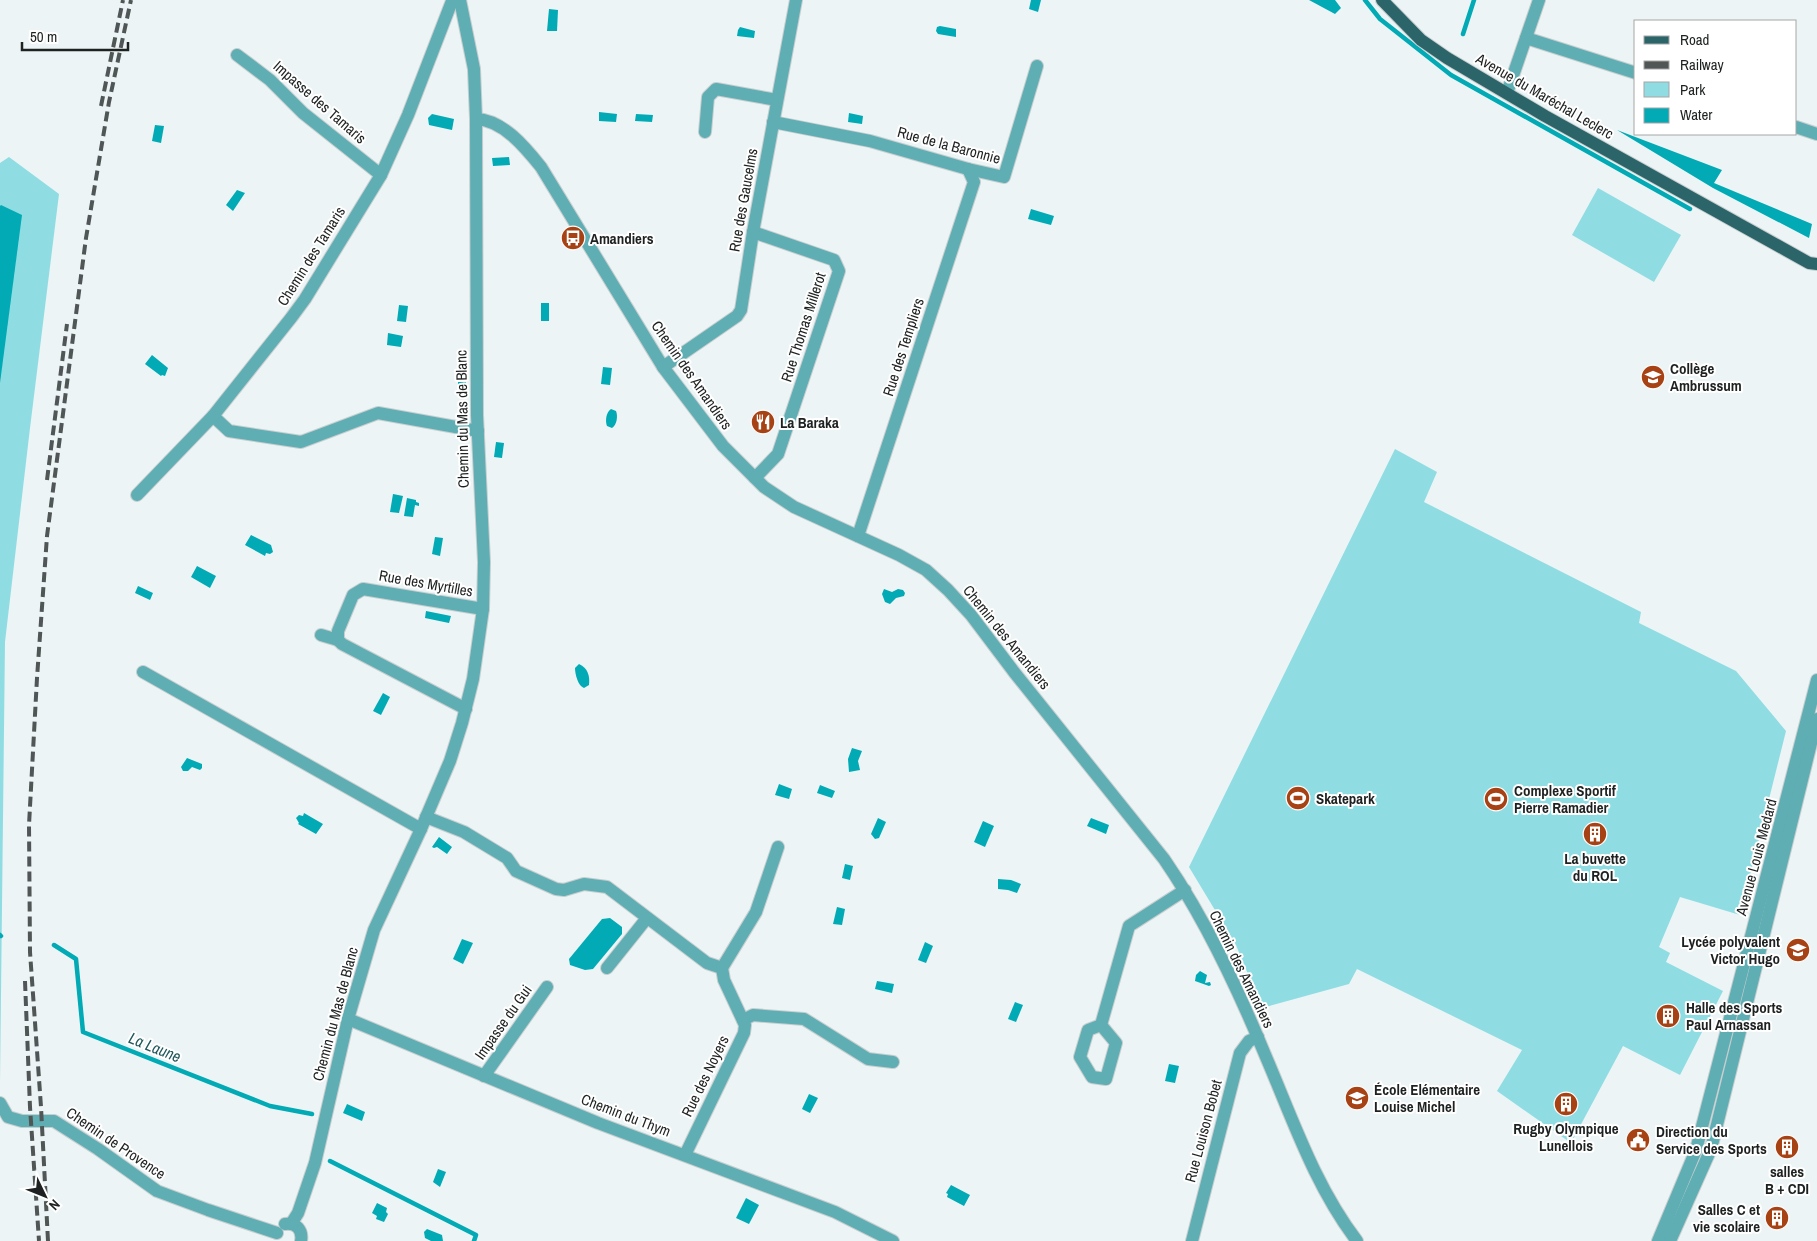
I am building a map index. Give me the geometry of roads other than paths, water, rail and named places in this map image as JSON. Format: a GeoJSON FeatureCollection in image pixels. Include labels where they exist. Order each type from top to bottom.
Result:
{"type":"FeatureCollection","features":[{"type":"Feature","properties":{"kind":"main road","name":"Avenue du Maréchal Leclerc"},"geometry":{"type":"LineString","coordinates":[[1382,0],[1421,40],[1446,58],[1814,266]]}},
{"type":"Feature","properties":{"kind":"street","name":"Chemin du Mas de Blanc"},"geometry":{"type":"LineString","coordinates":[[296,1221],[315,1163],[348,1019],[374,930],[424,823],[450,761],[466,709],[473,679],[483,609],[484,562],[478,431],[474,69],[458,0]]}},
{"type":"Feature","properties":{"kind":"street","name":"Chemin des Tamaris"},"geometry":{"type":"LineString","coordinates":[[137,495],[213,416],[296,312],[381,175],[408,115],[452,1],[458,0]]}},
{"type":"Feature","properties":{"kind":"street","name":"Rue des Gaucelms"},"geometry":{"type":"LineString","coordinates":[[663,367],[737,316],[741,310],[753,232],[796,0]]}},
{"type":"Feature","properties":{"kind":"street"},"geometry":{"type":"LineString","coordinates":[[1507,93],[1539,0]]}},
{"type":"Feature","properties":{"kind":"street"},"geometry":{"type":"LineString","coordinates":[[1526,38],[1634,72]]}},
{"type":"Feature","properties":{"kind":"street","name":"Impasse des Tamaris"},"geometry":{"type":"LineString","coordinates":[[237,55],[270,80],[303,113],[381,175]]}},
{"type":"Feature","properties":{"kind":"street","name":"Rue de la Baronnie"},"geometry":{"type":"LineString","coordinates":[[773,122],[870,141],[968,169],[1004,176],[1037,66]]}},
{"type":"Feature","properties":{"kind":"street"},"geometry":{"type":"LineString","coordinates":[[705,132],[708,97],[716,89],[777,100]]}},
{"type":"Feature","properties":{"kind":"street","name":"Chemin des Amandiers"},"geometry":{"type":"LineString","coordinates":[[476,119],[486,120],[519,140],[541,167],[663,367],[723,446],[764,486],[794,507],[900,555],[926,570],[960,603],[1164,859],[1185,890],[1219,954],[1258,1037],[1320,1184],[1357,1241]]}},
{"type":"Feature","properties":{"kind":"street"},"geometry":{"type":"LineString","coordinates":[[1797,127],[1817,134]]}},
{"type":"Feature","properties":{"kind":"street","name":"Rue des Templiers"},"geometry":{"type":"LineString","coordinates":[[858,536],[974,182],[968,169]]}},
{"type":"Feature","properties":{"kind":"street","name":"Rue Thomas Millerot"},"geometry":{"type":"LineString","coordinates":[[753,232],[834,260],[839,271],[778,454],[755,478]]}},
{"type":"Feature","properties":{"kind":"street"},"geometry":{"type":"LineString","coordinates":[[213,416],[229,430],[301,442],[378,413],[478,431]]}},
{"type":"Feature","properties":{"kind":"street","name":"Rue des Myrtilles"},"geometry":{"type":"LineString","coordinates":[[338,640],[338,632],[353,595],[362,589],[483,609]]}},
{"type":"Feature","properties":{"kind":"street"},"geometry":{"type":"LineString","coordinates":[[321,635],[338,640],[358,654],[466,709]]}},
{"type":"Feature","properties":{"kind":"street"},"geometry":{"type":"LineString","coordinates":[[142,672],[424,823],[464,832],[507,858],[516,871],[556,889],[564,890],[584,884],[607,887],[707,962],[722,968],[756,912],[778,847]]}},
{"type":"Feature","properties":{"kind":"street","name":"Avenue Louis Medard"},"geometry":{"type":"LineString","coordinates":[[1658,1241],[1696,1150],[1817,680]]}},
{"type":"Feature","properties":{"kind":"street","name":"Avenue Louis Medard"},"geometry":{"type":"LineString","coordinates":[[1670,1241],[1710,1149],[1817,719]]}},
{"type":"Feature","properties":{"kind":"street"},"geometry":{"type":"LineString","coordinates":[[1101,1025],[1129,926],[1185,890]]}},
{"type":"Feature","properties":{"kind":"street"},"geometry":{"type":"LineString","coordinates":[[607,968],[648,918]]}},
{"type":"Feature","properties":{"kind":"street","name":"Rue des Noyers"},"geometry":{"type":"LineString","coordinates":[[685,1155],[744,1033],[745,1026],[724,980],[722,968]]}},
{"type":"Feature","properties":{"kind":"street","name":"Impasse du Gui"},"geometry":{"type":"LineString","coordinates":[[484,1076],[547,987]]}},
{"type":"Feature","properties":{"kind":"street"},"geometry":{"type":"LineString","coordinates":[[742,1020],[754,1015],[804,1019],[868,1059],[893,1062]]}},
{"type":"Feature","properties":{"kind":"street","name":"Chemin du Thym"},"geometry":{"type":"LineString","coordinates":[[348,1019],[598,1123],[835,1212],[893,1241]]}},
{"type":"Feature","properties":{"kind":"street","name":"Rue Louison Bobet"},"geometry":{"type":"LineString","coordinates":[[1192,1241],[1240,1053],[1249,1041],[1258,1037]]}},
{"type":"Feature","properties":{"kind":"street","name":"Chemin de Provence"},"geometry":{"type":"LineString","coordinates":[[0,1103],[8,1117],[22,1120],[54,1121],[98,1149],[157,1191],[277,1237]]}},
{"type":"Feature","properties":{"kind":"street"},"geometry":{"type":"LineString","coordinates":[[277,1237],[282,1226],[296,1221],[302,1235],[302,1241]]}},
{"type":"Feature","properties":{"kind":"water"},"geometry":{"type":"Polygon","coordinates":[[[1031,0],[1041,0],[1038,12],[1029,9],[1031,0]]]}},
{"type":"Feature","properties":{"kind":"water"},"geometry":{"type":"Polygon","coordinates":[[[1309,0],[1335,0],[1341,8],[1335,14],[1309,0]]]}},
{"type":"Feature","properties":{"kind":"water"},"geometry":{"type":"Polygon","coordinates":[[[549,9],[558,10],[557,31],[547,31],[549,9]]]}},
{"type":"Feature","properties":{"kind":"water"},"geometry":{"type":"Polygon","coordinates":[[[740,27],[755,31],[754,38],[737,36],[740,27]]]}},
{"type":"Feature","properties":{"kind":"water"},"geometry":{"type":"Polygon","coordinates":[[[937,27],[956,29],[956,37],[938,34],[936,31],[937,27]]]}},
{"type":"Feature","properties":{"kind":"water"},"geometry":{"type":"Polygon","coordinates":[[[599,112],[617,114],[616,122],[599,121],[599,112]]]}},
{"type":"Feature","properties":{"kind":"water"},"geometry":{"type":"Polygon","coordinates":[[[849,113],[863,116],[862,124],[848,122],[849,113]]]}},
{"type":"Feature","properties":{"kind":"water"},"geometry":{"type":"Polygon","coordinates":[[[432,114],[454,119],[452,130],[429,125],[428,118],[432,114]]]}},
{"type":"Feature","properties":{"kind":"water"},"geometry":{"type":"Polygon","coordinates":[[[636,114],[653,115],[652,122],[635,121],[636,114]]]}},
{"type":"Feature","properties":{"kind":"water"},"geometry":{"type":"Polygon","coordinates":[[[155,125],[164,126],[161,143],[152,141],[155,125]]]}},
{"type":"Feature","properties":{"kind":"water"},"geometry":{"type":"Polygon","coordinates":[[[1617,130],[1722,170],[1714,183],[1812,224],[1809,238],[1713,188],[1617,130]]]}},
{"type":"Feature","properties":{"kind":"water"},"geometry":{"type":"Polygon","coordinates":[[[509,157],[510,165],[493,166],[492,158],[509,157]]]}},
{"type":"Feature","properties":{"kind":"water"},"geometry":{"type":"Polygon","coordinates":[[[237,190],[245,193],[233,211],[226,205],[237,190]]]}},
{"type":"Feature","properties":{"kind":"water"},"geometry":{"type":"Polygon","coordinates":[[[0,206],[22,215],[0,383],[0,206]]]}},
{"type":"Feature","properties":{"kind":"water"},"geometry":{"type":"Polygon","coordinates":[[[1031,209],[1054,216],[1051,225],[1028,219],[1031,209]]]}},
{"type":"Feature","properties":{"kind":"water"},"geometry":{"type":"Polygon","coordinates":[[[541,303],[549,303],[549,321],[541,321],[541,303]]]}},
{"type":"Feature","properties":{"kind":"water"},"geometry":{"type":"Polygon","coordinates":[[[399,305],[408,306],[406,322],[397,321],[399,305]]]}},
{"type":"Feature","properties":{"kind":"water"},"geometry":{"type":"Polygon","coordinates":[[[388,333],[403,336],[401,347],[387,345],[388,333]]]}},
{"type":"Feature","properties":{"kind":"water"},"geometry":{"type":"Polygon","coordinates":[[[152,355],[168,368],[165,376],[161,376],[145,364],[152,355]]]}},
{"type":"Feature","properties":{"kind":"water"},"geometry":{"type":"Polygon","coordinates":[[[603,367],[612,368],[610,385],[601,384],[603,367]]]}},
{"type":"Feature","properties":{"kind":"water"},"geometry":{"type":"Polygon","coordinates":[[[458,382],[466,382],[466,396],[458,396],[458,382]]]}},
{"type":"Feature","properties":{"kind":"water"},"geometry":{"type":"Polygon","coordinates":[[[611,409],[616,411],[617,415],[616,423],[612,428],[607,426],[606,422],[607,414],[611,409]]]}},
{"type":"Feature","properties":{"kind":"water"},"geometry":{"type":"Polygon","coordinates":[[[496,442],[504,443],[502,458],[494,457],[496,442]]]}},
{"type":"Feature","properties":{"kind":"water"},"geometry":{"type":"Polygon","coordinates":[[[393,494],[403,496],[399,513],[390,512],[393,494]]]}},
{"type":"Feature","properties":{"kind":"water"},"geometry":{"type":"Polygon","coordinates":[[[407,498],[416,500],[419,503],[419,506],[415,505],[413,517],[404,516],[407,498]]]}},
{"type":"Feature","properties":{"kind":"water"},"geometry":{"type":"Polygon","coordinates":[[[251,535],[271,545],[273,552],[270,554],[266,553],[265,556],[245,545],[251,535]]]}},
{"type":"Feature","properties":{"kind":"water"},"geometry":{"type":"Polygon","coordinates":[[[435,537],[443,538],[440,556],[432,554],[435,537]]]}},
{"type":"Feature","properties":{"kind":"water"},"geometry":{"type":"Polygon","coordinates":[[[197,566],[216,576],[210,588],[191,577],[197,566]]]}},
{"type":"Feature","properties":{"kind":"water"},"geometry":{"type":"Polygon","coordinates":[[[138,586],[153,593],[150,600],[135,593],[138,586]]]}},
{"type":"Feature","properties":{"kind":"water"},"geometry":{"type":"Polygon","coordinates":[[[884,589],[892,592],[898,589],[903,590],[905,593],[904,596],[896,598],[890,604],[885,602],[882,594],[884,589]]]}},
{"type":"Feature","properties":{"kind":"water"},"geometry":{"type":"Polygon","coordinates":[[[426,611],[451,616],[449,623],[425,618],[426,611]]]}},
{"type":"Feature","properties":{"kind":"water"},"geometry":{"type":"Polygon","coordinates":[[[579,664],[589,675],[589,685],[584,688],[579,682],[576,673],[575,668],[579,664]]]}},
{"type":"Feature","properties":{"kind":"water"},"geometry":{"type":"Polygon","coordinates":[[[383,693],[390,697],[381,715],[373,711],[383,693]]]}},
{"type":"Feature","properties":{"kind":"water"},"geometry":{"type":"Polygon","coordinates":[[[852,748],[862,751],[858,761],[860,770],[849,772],[848,759],[852,748]]]}},
{"type":"Feature","properties":{"kind":"water"},"geometry":{"type":"Polygon","coordinates":[[[187,758],[202,764],[202,768],[200,770],[192,767],[188,771],[183,771],[181,767],[187,758]]]}},
{"type":"Feature","properties":{"kind":"water"},"geometry":{"type":"Polygon","coordinates":[[[779,784],[792,789],[789,799],[775,795],[779,784]]]}},
{"type":"Feature","properties":{"kind":"water"},"geometry":{"type":"Polygon","coordinates":[[[820,785],[835,791],[832,798],[817,793],[820,785]]]}},
{"type":"Feature","properties":{"kind":"water"},"geometry":{"type":"Polygon","coordinates":[[[304,813],[323,824],[316,834],[298,824],[296,818],[299,815],[303,816],[304,813]]]}},
{"type":"Feature","properties":{"kind":"water"},"geometry":{"type":"Polygon","coordinates":[[[878,818],[886,822],[879,838],[875,839],[871,834],[878,818]]]}},
{"type":"Feature","properties":{"kind":"water"},"geometry":{"type":"Polygon","coordinates":[[[1091,818],[1109,825],[1106,834],[1087,826],[1091,818]]]}},
{"type":"Feature","properties":{"kind":"water"},"geometry":{"type":"Polygon","coordinates":[[[983,821],[994,826],[985,847],[974,842],[983,821]]]}},
{"type":"Feature","properties":{"kind":"water"},"geometry":{"type":"Polygon","coordinates":[[[439,837],[452,847],[447,854],[437,847],[432,847],[439,837]]]}},
{"type":"Feature","properties":{"kind":"water"},"geometry":{"type":"Polygon","coordinates":[[[845,864],[853,866],[850,880],[842,878],[845,864]]]}},
{"type":"Feature","properties":{"kind":"water"},"geometry":{"type":"Polygon","coordinates":[[[998,879],[1011,880],[1021,884],[1017,893],[998,889],[998,879]]]}},
{"type":"Feature","properties":{"kind":"water"},"geometry":{"type":"Polygon","coordinates":[[[837,907],[845,909],[842,925],[833,924],[837,907]]]}},
{"type":"Feature","properties":{"kind":"water"},"geometry":{"type":"Polygon","coordinates":[[[610,918],[622,927],[622,934],[593,969],[585,970],[570,965],[569,959],[602,919],[610,918]]]}},
{"type":"Feature","properties":{"kind":"water"},"geometry":{"type":"Polygon","coordinates":[[[462,939],[473,943],[463,964],[453,959],[462,939]]]}},
{"type":"Feature","properties":{"kind":"water"},"geometry":{"type":"Polygon","coordinates":[[[925,942],[933,946],[926,963],[918,960],[925,942]]]}},
{"type":"Feature","properties":{"kind":"water"},"geometry":{"type":"Polygon","coordinates":[[[1200,971],[1207,975],[1205,983],[1210,982],[1211,985],[1195,981],[1196,975],[1200,971]]]}},
{"type":"Feature","properties":{"kind":"water"},"geometry":{"type":"Polygon","coordinates":[[[877,981],[894,984],[892,993],[875,989],[877,981]]]}},
{"type":"Feature","properties":{"kind":"water"},"geometry":{"type":"Polygon","coordinates":[[[1015,1002],[1023,1005],[1016,1022],[1008,1019],[1015,1002]]]}},
{"type":"Feature","properties":{"kind":"water"},"geometry":{"type":"Polygon","coordinates":[[[1169,1064],[1179,1066],[1175,1083],[1165,1081],[1169,1064]]]}},
{"type":"Feature","properties":{"kind":"water"},"geometry":{"type":"Polygon","coordinates":[[[809,1094],[818,1098],[810,1113],[802,1109],[809,1094]]]}},
{"type":"Feature","properties":{"kind":"water"},"geometry":{"type":"Polygon","coordinates":[[[347,1104],[365,1112],[362,1121],[343,1113],[347,1104]]]}},
{"type":"Feature","properties":{"kind":"water"},"geometry":{"type":"Polygon","coordinates":[[[438,1169],[446,1172],[440,1187],[433,1182],[438,1169]]]}},
{"type":"Feature","properties":{"kind":"water"},"geometry":{"type":"Polygon","coordinates":[[[951,1185],[970,1195],[964,1206],[947,1197],[948,1194],[946,1193],[951,1185]]]}},
{"type":"Feature","properties":{"kind":"water"},"geometry":{"type":"Polygon","coordinates":[[[746,1198],[759,1205],[749,1224],[736,1218],[746,1198]]]}},
{"type":"Feature","properties":{"kind":"water"},"geometry":{"type":"Polygon","coordinates":[[[377,1203],[387,1208],[386,1212],[388,1214],[384,1222],[376,1219],[377,1216],[372,1213],[377,1203]]]}},
{"type":"Feature","properties":{"kind":"water"},"geometry":{"type":"Polygon","coordinates":[[[427,1229],[442,1235],[443,1241],[431,1241],[425,1238],[424,1232],[427,1229]]]}},
{"type":"Feature","properties":{"kind":"waterway"},"geometry":{"type":"LineString","coordinates":[[1365,0],[1380,19],[1451,75],[1690,209]]}},
{"type":"Feature","properties":{"kind":"waterway"},"geometry":{"type":"LineString","coordinates":[[1463,34],[1474,0]]}},
{"type":"Feature","properties":{"kind":"waterway","name":"La Laune"},"geometry":{"type":"LineString","coordinates":[[54,945],[76,959],[83,1032],[270,1106],[312,1114]]}},
{"type":"Feature","properties":{"kind":"waterway","name":"La Laune"},"geometry":{"type":"LineString","coordinates":[[330,1161],[476,1235],[474,1241]]}},
{"type":"Feature","properties":{"kind":"railway"},"geometry":{"type":"LineString","coordinates":[[101,106],[123,0]]}},
{"type":"Feature","properties":{"kind":"railway"},"geometry":{"type":"LineString","coordinates":[[48,1241],[30,952],[29,825],[37,678],[47,536],[86,238],[109,102],[131,0]]}},
{"type":"Feature","properties":{"kind":"railway"},"geometry":{"type":"LineString","coordinates":[[47,480],[67,324]]}},
{"type":"Feature","properties":{"kind":"railway"},"geometry":{"type":"LineString","coordinates":[[25,981],[30,1107],[39,1241]]}},
{"type":"Feature","properties":{"kind":"place","name":"Amandiers"},"geometry":{"type":"Point","coordinates":[573,238]}},
{"type":"Feature","properties":{"kind":"place","name":"Collège Ambrussum"},"geometry":{"type":"Point","coordinates":[1653,377]}},
{"type":"Feature","properties":{"kind":"place","name":"La Baraka"},"geometry":{"type":"Point","coordinates":[763,422]}},
{"type":"Feature","properties":{"kind":"place","name":"Skatepark"},"geometry":{"type":"Point","coordinates":[1298,798]}},
{"type":"Feature","properties":{"kind":"place","name":"Complexe Sportif Pierre Ramadier"},"geometry":{"type":"Point","coordinates":[1496,799]}},
{"type":"Feature","properties":{"kind":"place","name":"La buvette du ROL"},"geometry":{"type":"Point","coordinates":[1595,834]}},
{"type":"Feature","properties":{"kind":"place","name":"Lycée polyvalent Victor Hugo"},"geometry":{"type":"Point","coordinates":[1798,950]}},
{"type":"Feature","properties":{"kind":"place","name":"Halle des Sports Paul Arnassan"},"geometry":{"type":"Point","coordinates":[1668,1016]}},
{"type":"Feature","properties":{"kind":"place","name":"École Elémentaire Louise Michel"},"geometry":{"type":"Point","coordinates":[1357,1098]}},
{"type":"Feature","properties":{"kind":"place","name":"Rugby Olympique Lunellois"},"geometry":{"type":"Point","coordinates":[1566,1104]}},
{"type":"Feature","properties":{"kind":"place","name":"Direction du Service des Sports"},"geometry":{"type":"Point","coordinates":[1638,1140]}},
{"type":"Feature","properties":{"kind":"place","name":"salles B + CDI"},"geometry":{"type":"Point","coordinates":[1787,1147]}},
{"type":"Feature","properties":{"kind":"place","name":"Salles C et vie scolaire"},"geometry":{"type":"Point","coordinates":[1777,1218]}}]}
